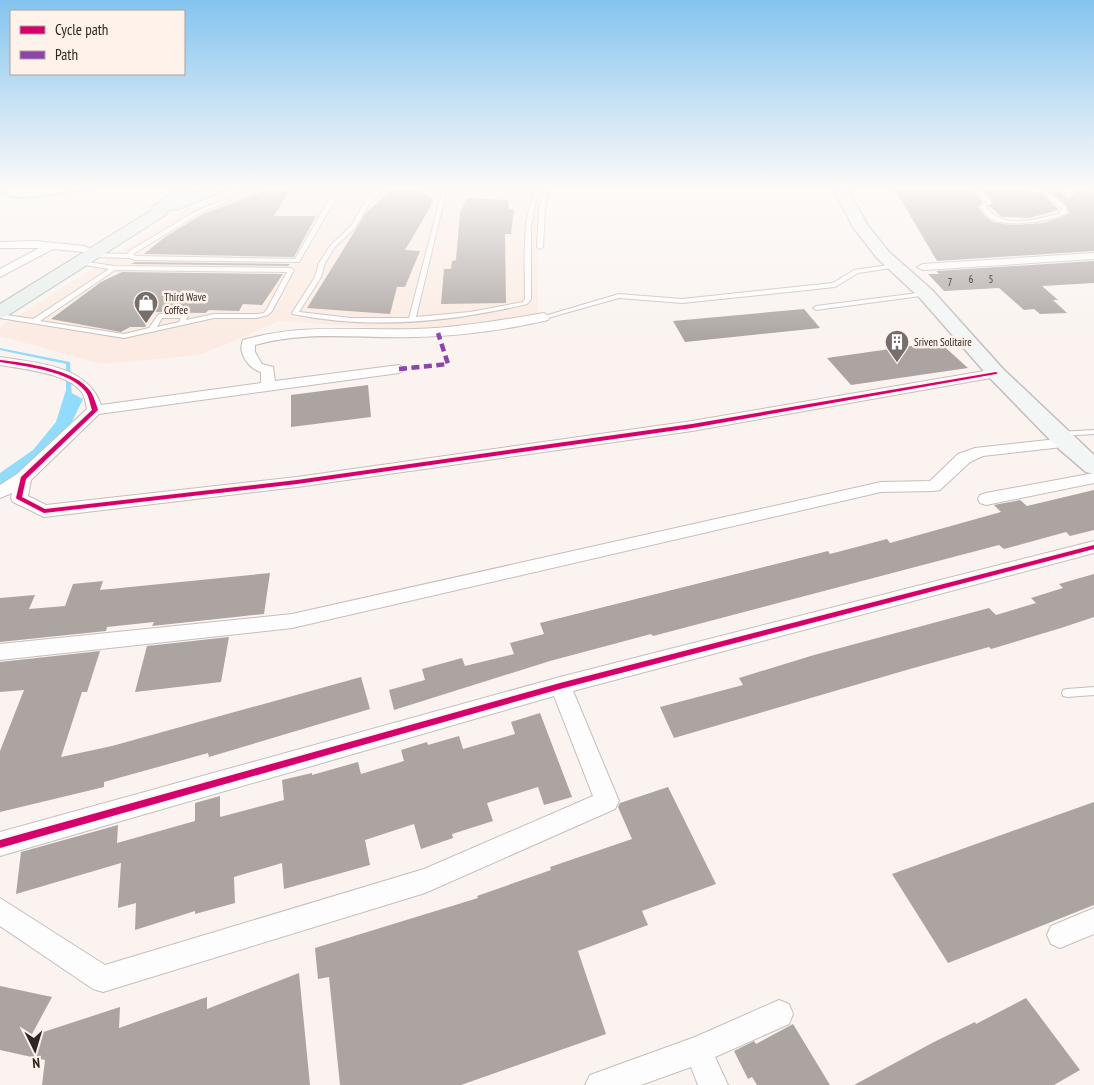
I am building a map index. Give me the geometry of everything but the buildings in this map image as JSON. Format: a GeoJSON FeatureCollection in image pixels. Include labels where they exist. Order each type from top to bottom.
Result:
{"type":"FeatureCollection","features":[{"type":"Feature","properties":{"kind":"main road"},"geometry":{"type":"LineString","coordinates":[[0,299],[86,256],[108,239]]}},
{"type":"Feature","properties":{"kind":"main road"},"geometry":{"type":"LineString","coordinates":[[0,312],[115,239]]}},
{"type":"Feature","properties":{"kind":"street"},"geometry":{"type":"LineString","coordinates":[[870,239],[883,255],[926,294],[996,373],[1062,439],[1094,467]]}},
{"type":"Feature","properties":{"kind":"street"},"geometry":{"type":"LineString","coordinates":[[0,274],[52,245]]}},
{"type":"Feature","properties":{"kind":"street"},"geometry":{"type":"LineString","coordinates":[[0,246],[52,245],[86,256]]}},
{"type":"Feature","properties":{"kind":"street"},"geometry":{"type":"LineString","coordinates":[[923,267],[1094,256]]}},
{"type":"Feature","properties":{"kind":"street"},"geometry":{"type":"LineString","coordinates":[[268,386],[268,370],[257,367],[248,352],[248,343],[265,337],[296,333],[438,332],[544,317]]}},
{"type":"Feature","properties":{"kind":"street"},"geometry":{"type":"LineString","coordinates":[[0,361],[46,369],[81,384],[89,392],[95,410]]}},
{"type":"Feature","properties":{"kind":"street"},"geometry":{"type":"LineString","coordinates":[[0,493],[23,478],[95,410],[399,369]]}},
{"type":"Feature","properties":{"kind":"street"},"geometry":{"type":"LineString","coordinates":[[23,478],[19,498],[44,511],[93,507],[297,482],[692,426],[996,373]]}},
{"type":"Feature","properties":{"kind":"street"},"geometry":{"type":"LineString","coordinates":[[0,652],[292,621],[880,487],[905,484],[920,488],[934,486],[964,458],[980,451],[1062,439]]}},
{"type":"Feature","properties":{"kind":"street"},"geometry":{"type":"LineString","coordinates":[[986,499],[1094,478]]}},
{"type":"Feature","properties":{"kind":"street"},"geometry":{"type":"LineString","coordinates":[[0,844],[560,686],[1094,547]]}},
{"type":"Feature","properties":{"kind":"street"},"geometry":{"type":"LineString","coordinates":[[0,911],[103,979],[424,881],[607,801],[560,686]]}},
{"type":"Feature","properties":{"kind":"street"},"geometry":{"type":"LineString","coordinates":[[1060,936],[1094,921]]}},
{"type":"Feature","properties":{"kind":"street"},"geometry":{"type":"LineString","coordinates":[[600,1085],[698,1050],[779,1014]]}},
{"type":"Feature","properties":{"kind":"street"},"geometry":{"type":"LineString","coordinates":[[698,1050],[713,1085]]}},
{"type":"Feature","properties":{"kind":"lane"},"geometry":{"type":"LineString","coordinates":[[131,256],[131,252],[153,239]]}},
{"type":"Feature","properties":{"kind":"lane"},"geometry":{"type":"LineString","coordinates":[[86,256],[131,256],[164,259],[297,260],[309,239]]}},
{"type":"Feature","properties":{"kind":"lane"},"geometry":{"type":"LineString","coordinates":[[341,239],[332,247],[322,263],[318,277],[295,313],[326,318],[389,321],[525,303],[528,299],[528,239]]}},
{"type":"Feature","properties":{"kind":"lane"},"geometry":{"type":"LineString","coordinates":[[412,319],[432,239]]}},
{"type":"Feature","properties":{"kind":"lane"},"geometry":{"type":"LineString","coordinates":[[540,239],[540,247]]}},
{"type":"Feature","properties":{"kind":"lane"},"geometry":{"type":"LineString","coordinates":[[0,316],[124,336],[214,316],[266,314],[278,289],[291,270],[114,268],[86,256]]}},
{"type":"Feature","properties":{"kind":"lane"},"geometry":{"type":"LineString","coordinates":[[544,317],[619,296],[682,301],[835,285],[856,271],[896,266]]}},
{"type":"Feature","properties":{"kind":"lane"},"geometry":{"type":"LineString","coordinates":[[34,322],[114,268]]}},
{"type":"Feature","properties":{"kind":"lane"},"geometry":{"type":"LineString","coordinates":[[816,308],[926,294]]}},
{"type":"Feature","properties":{"kind":"lane"},"geometry":{"type":"LineString","coordinates":[[152,329],[160,316],[185,316],[182,323]]}},
{"type":"Feature","properties":{"kind":"lane"},"geometry":{"type":"LineString","coordinates":[[1062,439],[1094,432]]}},
{"type":"Feature","properties":{"kind":"lane"},"geometry":{"type":"LineString","coordinates":[[1067,693],[1094,691]]}},
{"type":"Feature","properties":{"kind":"shaded area"},"geometry":{"type":"Polygon","coordinates":[[[140,239],[537,239],[538,314],[420,331],[280,321],[199,355],[102,364],[0,336],[0,327],[140,239]]]}},
{"type":"Feature","properties":{"kind":"water"},"geometry":{"type":"Polygon","coordinates":[[[66,390],[83,399],[69,428],[0,490],[0,473],[33,450],[56,422],[66,390]]]}},
{"type":"Feature","properties":{"kind":"waterway"},"geometry":{"type":"LineString","coordinates":[[0,349],[68,363],[69,399]]}},
{"type":"Feature","properties":{"kind":"marked path"},"geometry":{"type":"LineString","coordinates":[[399,369],[448,364],[438,333]]}},
{"type":"Feature","properties":{"kind":"cycle path"},"geometry":{"type":"LineString","coordinates":[[0,361],[60,373],[71,378],[88,391],[95,410],[23,478],[19,498],[44,511],[297,482],[692,426],[996,373]]}},
{"type":"Feature","properties":{"kind":"cycle path"},"geometry":{"type":"LineString","coordinates":[[0,844],[560,686],[1094,547]]}},
{"type":"Feature","properties":{"kind":"place","name":"Third Wave Coffee"},"geometry":{"type":"Point","coordinates":[146,324]}},
{"type":"Feature","properties":{"kind":"place","name":"Sriven Solitaire"},"geometry":{"type":"Point","coordinates":[897,363]}}]}
